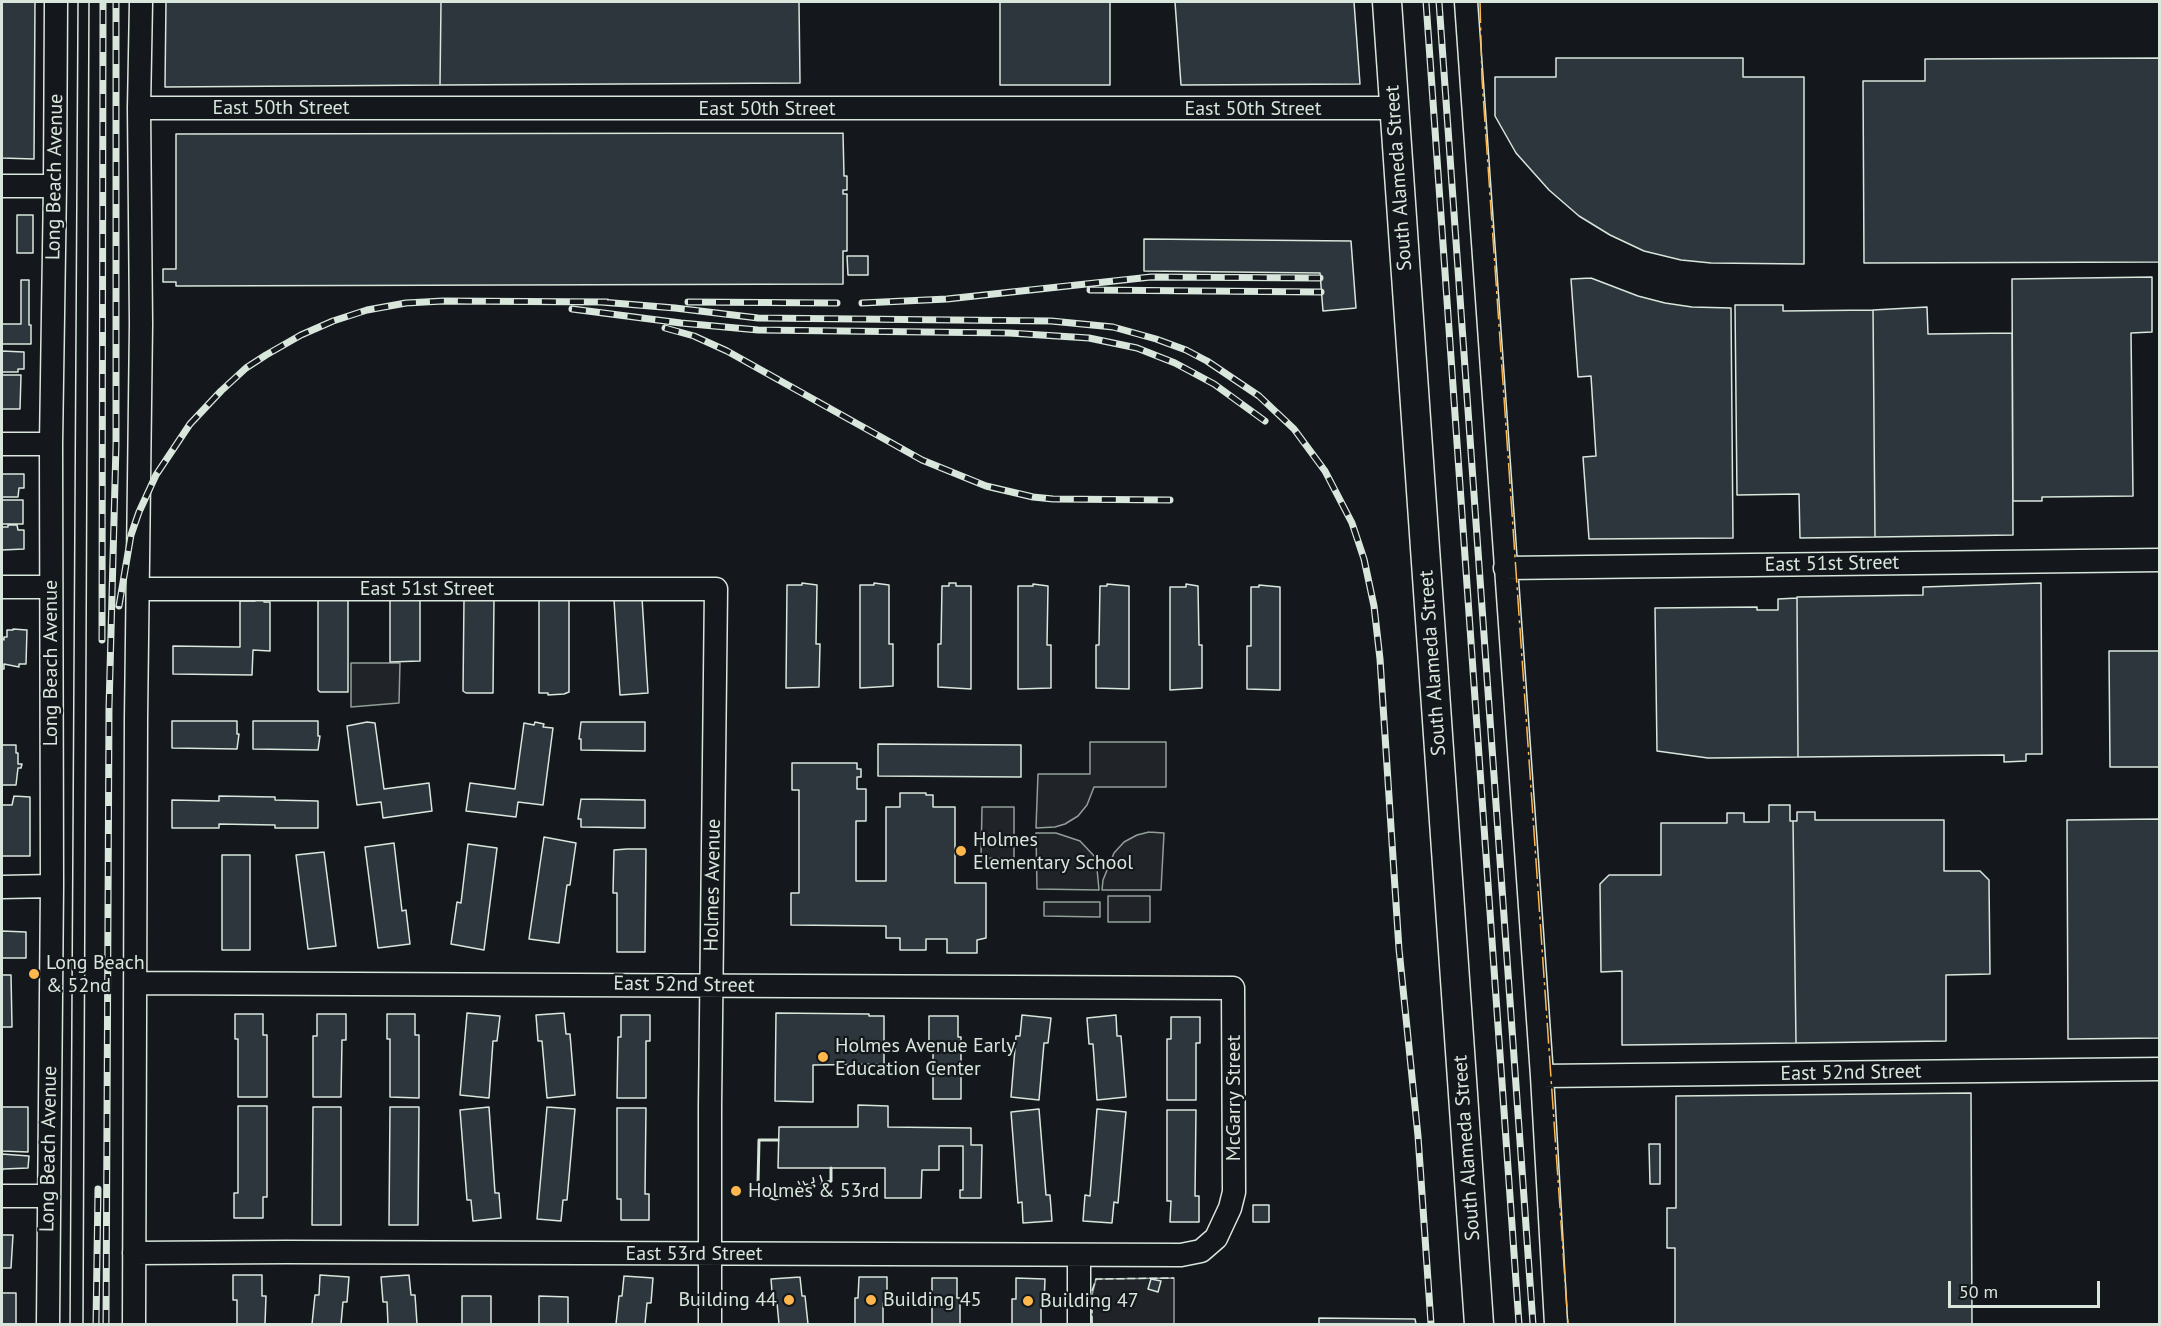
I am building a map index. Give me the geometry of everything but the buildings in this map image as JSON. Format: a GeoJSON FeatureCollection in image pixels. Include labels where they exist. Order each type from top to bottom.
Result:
{"type":"FeatureCollection","features":[{"type":"Feature","properties":{"kind":"main road","name":"South Alameda Street"},"geometry":{"type":"LineString","coordinates":[[1387,2],[1479,1324]]}},
{"type":"Feature","properties":{"kind":"street","name":"Long Beach Avenue"},"geometry":{"type":"LineString","coordinates":[[48,1324],[52,886],[50,587],[56,186],[56,2]]}},
{"type":"Feature","properties":{"kind":"street"},"geometry":{"type":"LineString","coordinates":[[134,1324],[141,2]]}},
{"type":"Feature","properties":{"kind":"street"},"geometry":{"type":"LineString","coordinates":[[1466,2],[1542,1076],[1556,1324]]}},
{"type":"Feature","properties":{"kind":"street","name":"East 50th Street"},"geometry":{"type":"LineString","coordinates":[[139,108],[1395,108]]}},
{"type":"Feature","properties":{"kind":"street"},"geometry":{"type":"LineString","coordinates":[[2,186],[56,186]]}},
{"type":"Feature","properties":{"kind":"street"},"geometry":{"type":"LineString","coordinates":[[2,444],[51,444]]}},
{"type":"Feature","properties":{"kind":"street","name":"East 51st Street"},"geometry":{"type":"LineString","coordinates":[[1505,568],[2160,560]]}},
{"type":"Feature","properties":{"kind":"street"},"geometry":{"type":"LineString","coordinates":[[2,587],[50,587]]}},
{"type":"Feature","properties":{"kind":"street","name":"East 51st Street"},"geometry":{"type":"LineString","coordinates":[[138,589],[716,589]]}},
{"type":"Feature","properties":{"kind":"street","name":"Holmes Avenue"},"geometry":{"type":"LineString","coordinates":[[710,1324],[716,589]]}},
{"type":"Feature","properties":{"kind":"street"},"geometry":{"type":"LineString","coordinates":[[2,886],[52,886]]}},
{"type":"Feature","properties":{"kind":"street","name":"East 52nd Street"},"geometry":{"type":"LineString","coordinates":[[136,983],[1233,987]]}},
{"type":"Feature","properties":{"kind":"street","name":"McGarry Street"},"geometry":{"type":"LineString","coordinates":[[1230,1209],[1234,1192],[1233,987]]}},
{"type":"Feature","properties":{"kind":"street","name":"East 52nd Street"},"geometry":{"type":"LineString","coordinates":[[1542,1076],[2160,1069]]}},
{"type":"Feature","properties":{"kind":"street"},"geometry":{"type":"LineString","coordinates":[[2,1196],[49,1196]]}},
{"type":"Feature","properties":{"kind":"street","name":"East 53rd Street"},"geometry":{"type":"LineString","coordinates":[[134,1253],[1181,1255],[1201,1251],[1216,1238],[1230,1209]]}},
{"type":"Feature","properties":{"kind":"street"},"geometry":{"type":"LineString","coordinates":[[1079,1256],[1079,1324]]}},
{"type":"Feature","properties":{"kind":"shaded area"},"geometry":{"type":"Polygon","coordinates":[[[351,663],[400,663],[399,703],[351,707],[351,663]]]}},
{"type":"Feature","properties":{"kind":"shaded area"},"geometry":{"type":"Polygon","coordinates":[[[1090,742],[1166,742],[1166,787],[1094,787],[1087,805],[1078,816],[1055,827],[1036,828],[1038,774],[1090,774],[1090,742]]]}},
{"type":"Feature","properties":{"kind":"shaded area"},"geometry":{"type":"Polygon","coordinates":[[[982,807],[1014,807],[1014,859],[981,858],[982,807]]]}},
{"type":"Feature","properties":{"kind":"shaded area"},"geometry":{"type":"Polygon","coordinates":[[[1149,832],[1164,833],[1161,890],[1102,890],[1103,880],[1114,853],[1124,842],[1149,832]]]}},
{"type":"Feature","properties":{"kind":"shaded area"},"geometry":{"type":"Polygon","coordinates":[[[1036,833],[1056,833],[1080,841],[1096,858],[1099,890],[1037,889],[1036,833]]]}},
{"type":"Feature","properties":{"kind":"shaded area"},"geometry":{"type":"Polygon","coordinates":[[[1108,896],[1150,896],[1150,922],[1108,922],[1108,896]]]}},
{"type":"Feature","properties":{"kind":"shaded area"},"geometry":{"type":"Polygon","coordinates":[[[1044,902],[1100,902],[1100,917],[1044,916],[1044,902]]]}},
{"type":"Feature","properties":{"kind":"shaded area"},"geometry":{"type":"Polygon","coordinates":[[[1174,1278],[1174,1324],[1092,1324],[1091,1299],[1096,1279],[1174,1278]]]}},
{"type":"Feature","properties":{"kind":"tram line"},"geometry":{"type":"LineString","coordinates":[[70,1324],[78,2]]}},
{"type":"Feature","properties":{"kind":"tram line"},"geometry":{"type":"LineString","coordinates":[[83,1324],[89,2]]}},
{"type":"Feature","properties":{"kind":"railway"},"geometry":{"type":"LineString","coordinates":[[102,640],[103,2]]}},
{"type":"Feature","properties":{"kind":"railway"},"geometry":{"type":"LineString","coordinates":[[106,1324],[109,708],[116,445],[116,2]]}},
{"type":"Feature","properties":{"kind":"railway"},"geometry":{"type":"LineString","coordinates":[[1426,2],[1519,1324]]}},
{"type":"Feature","properties":{"kind":"railway"},"geometry":{"type":"LineString","coordinates":[[1439,2],[1533,1324]]}},
{"type":"Feature","properties":{"kind":"railway"},"geometry":{"type":"LineString","coordinates":[[862,303],[947,299],[1151,277],[1320,278]]}},
{"type":"Feature","properties":{"kind":"railway"},"geometry":{"type":"LineString","coordinates":[[1090,290],[1321,292]]}},
{"type":"Feature","properties":{"kind":"railway"},"geometry":{"type":"LineString","coordinates":[[119,606],[131,535],[156,475],[190,424],[246,368],[266,355],[301,335],[333,321],[367,310],[406,303],[443,301],[607,302]]}},
{"type":"Feature","properties":{"kind":"railway"},"geometry":{"type":"LineString","coordinates":[[601,302],[758,318],[1051,321],[1113,327],[1156,339],[1207,361],[1259,396],[1294,429],[1325,471],[1352,523],[1364,559],[1374,606],[1380,659],[1399,949],[1418,1136],[1431,1324]]}},
{"type":"Feature","properties":{"kind":"railway"},"geometry":{"type":"LineString","coordinates":[[688,302],[837,303]]}},
{"type":"Feature","properties":{"kind":"railway"},"geometry":{"type":"LineString","coordinates":[[572,309],[758,330],[1009,333],[1089,338],[1137,348],[1175,363],[1214,384],[1265,421]]}},
{"type":"Feature","properties":{"kind":"railway"},"geometry":{"type":"LineString","coordinates":[[665,328],[694,336],[727,351],[922,460],[986,486],[1033,497],[1053,499],[1170,500]]}},
{"type":"Feature","properties":{"kind":"railway"},"geometry":{"type":"LineString","coordinates":[[96,1324],[98,1189]]}},
{"type":"Feature","properties":{"kind":"fence"},"geometry":{"type":"LineString","coordinates":[[820,1175],[823,1184]]}},
{"type":"Feature","properties":{"kind":"fence"},"geometry":{"type":"LineString","coordinates":[[803,1181],[805,1185],[814,1182],[813,1177]]}},
{"type":"Feature","properties":{"kind":"fence"},"geometry":{"type":"LineString","coordinates":[[798,1181],[802,1190]]}},
{"type":"Feature","properties":{"kind":"fence"},"geometry":{"type":"LineString","coordinates":[[1092,1291],[1096,1279],[1174,1278]]}},
{"type":"Feature","properties":{"kind":"fence"},"geometry":{"type":"LineString","coordinates":[[1092,1310],[1092,1324]]}},
{"type":"Feature","properties":{"kind":"wall"},"geometry":{"type":"LineString","coordinates":[[778,1140],[759,1140],[758,1184],[761,1191],[766,1196],[775,1199],[814,1186]]}},
{"type":"Feature","properties":{"kind":"wall"},"geometry":{"type":"LineString","coordinates":[[822,1184],[831,1181],[831,1168]]}},
{"type":"Feature","properties":{"kind":"power"},"geometry":{"type":"LineString","coordinates":[[1480,2],[1482,79],[1568,1324]]}},
{"type":"Feature","properties":{"kind":"place","name":"Holmes Elementary School"},"geometry":{"type":"Point","coordinates":[961,851]}},
{"type":"Feature","properties":{"kind":"place","name":"Long Beach & 52nd"},"geometry":{"type":"Point","coordinates":[34,974]}},
{"type":"Feature","properties":{"kind":"place","name":"Holmes Avenue Early Education Center"},"geometry":{"type":"Point","coordinates":[823,1057]}},
{"type":"Feature","properties":{"kind":"place","name":"Holmes & 53rd"},"geometry":{"type":"Point","coordinates":[736,1191]}},
{"type":"Feature","properties":{"kind":"place","name":"Building 44"},"geometry":{"type":"Point","coordinates":[789,1300]}},
{"type":"Feature","properties":{"kind":"place","name":"Building 45"},"geometry":{"type":"Point","coordinates":[871,1300]}},
{"type":"Feature","properties":{"kind":"place","name":"Building 47"},"geometry":{"type":"Point","coordinates":[1028,1301]}}]}
